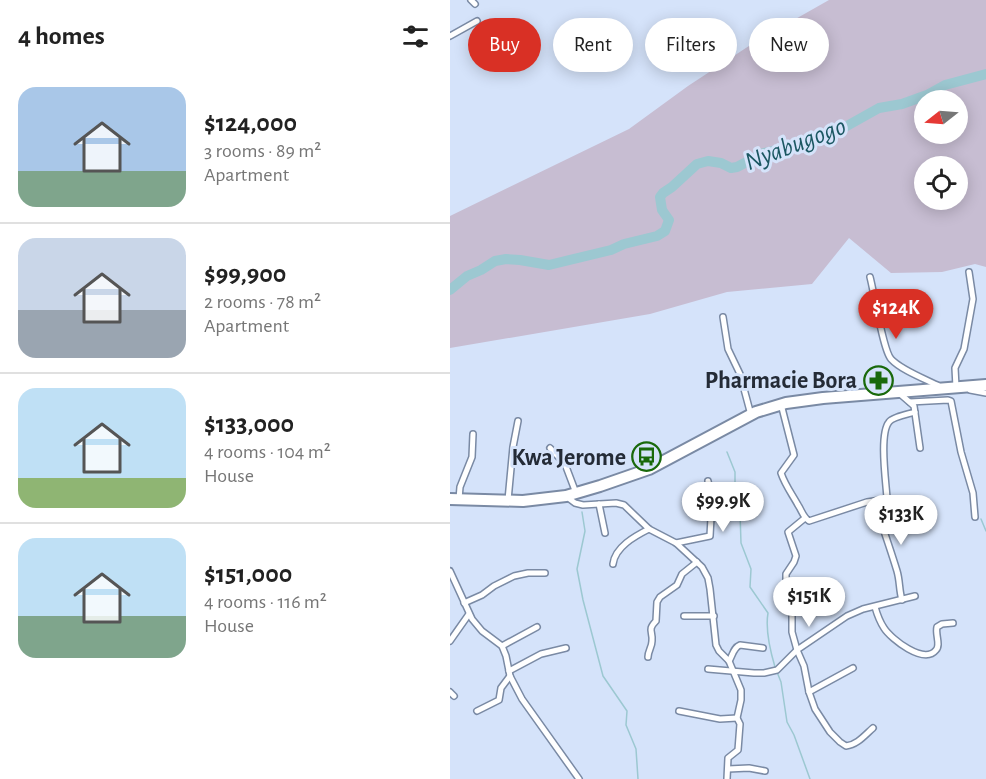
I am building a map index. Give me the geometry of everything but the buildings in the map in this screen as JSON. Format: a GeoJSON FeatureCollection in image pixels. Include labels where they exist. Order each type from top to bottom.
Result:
{"type":"FeatureCollection","features":[{"type":"Feature","properties":{"kind":"highway"},"geometry":{"type":"LineString","coordinates":[[454,499],[508,501],[571,494],[632,476],[751,415],[781,404],[802,400],[986,385]]}},
{"type":"Feature","properties":{"kind":"street"},"geometry":{"type":"LineString","coordinates":[[450,36],[468,26]]}},
{"type":"Feature","properties":{"kind":"street"},"geometry":{"type":"LineString","coordinates":[[969,272],[973,299],[964,349],[954,374],[956,387],[986,393]]}},
{"type":"Feature","properties":{"kind":"street"},"geometry":{"type":"LineString","coordinates":[[870,277],[885,347],[891,359],[910,372],[943,388]]}},
{"type":"Feature","properties":{"kind":"street"},"geometry":{"type":"LineString","coordinates":[[723,317],[728,350],[742,380],[751,415]]}},
{"type":"Feature","properties":{"kind":"street"},"geometry":{"type":"LineString","coordinates":[[898,392],[914,406],[920,448]]}},
{"type":"Feature","properties":{"kind":"street"},"geometry":{"type":"LineString","coordinates":[[910,402],[951,401],[961,452],[974,493],[975,517]]}},
{"type":"Feature","properties":{"kind":"street"},"geometry":{"type":"LineString","coordinates":[[781,404],[794,455],[781,474],[805,518],[809,521],[867,502],[887,498],[884,452],[886,427],[891,419],[915,412]]}},
{"type":"Feature","properties":{"kind":"street"},"geometry":{"type":"LineString","coordinates":[[508,501],[518,421]]}},
{"type":"Feature","properties":{"kind":"street"},"geometry":{"type":"LineString","coordinates":[[454,499],[472,457],[473,434]]}},
{"type":"Feature","properties":{"kind":"street"},"geometry":{"type":"LineString","coordinates":[[550,448],[565,464],[575,503],[624,505],[648,529],[676,543],[704,570],[708,578],[716,645],[718,651],[729,661],[741,690],[736,718],[740,724],[738,750],[728,758],[727,779]]}},
{"type":"Feature","properties":{"kind":"street"},"geometry":{"type":"LineString","coordinates":[[676,543],[710,536],[712,499],[708,481]]}},
{"type":"Feature","properties":{"kind":"street"},"geometry":{"type":"LineString","coordinates":[[874,502],[900,582],[899,592],[902,600]]}},
{"type":"Feature","properties":{"kind":"street"},"geometry":{"type":"LineString","coordinates":[[599,504],[605,533]]}},
{"type":"Feature","properties":{"kind":"street"},"geometry":{"type":"LineString","coordinates":[[805,518],[788,531],[796,556],[786,574],[792,607],[792,632],[804,666],[809,692],[815,709],[825,725],[846,746],[853,745],[873,728]]}},
{"type":"Feature","properties":{"kind":"street"},"geometry":{"type":"LineString","coordinates":[[613,564],[617,553],[631,538],[648,529]]}},
{"type":"Feature","properties":{"kind":"street"},"geometry":{"type":"LineString","coordinates":[[648,657],[652,641],[650,628],[657,617],[657,602],[660,597],[677,585],[682,574],[697,562]]}},
{"type":"Feature","properties":{"kind":"street"},"geometry":{"type":"LineString","coordinates":[[450,571],[469,614],[476,625],[501,646],[522,699],[579,779]]}},
{"type":"Feature","properties":{"kind":"street"},"geometry":{"type":"LineString","coordinates":[[464,603],[514,576],[545,573]]}},
{"type":"Feature","properties":{"kind":"street"},"geometry":{"type":"LineString","coordinates":[[708,669],[754,673],[777,670],[798,650],[847,616],[915,596]]}},
{"type":"Feature","properties":{"kind":"street"},"geometry":{"type":"LineString","coordinates":[[875,606],[878,618],[891,636],[921,655],[937,650],[937,627],[953,623]]}},
{"type":"Feature","properties":{"kind":"street"},"geometry":{"type":"LineString","coordinates":[[450,641],[469,614]]}},
{"type":"Feature","properties":{"kind":"street"},"geometry":{"type":"LineString","coordinates":[[684,616],[714,616]]}},
{"type":"Feature","properties":{"kind":"street"},"geometry":{"type":"LineString","coordinates":[[501,646],[537,627]]}},
{"type":"Feature","properties":{"kind":"street"},"geometry":{"type":"LineString","coordinates":[[729,661],[736,646],[763,648]]}},
{"type":"Feature","properties":{"kind":"street"},"geometry":{"type":"LineString","coordinates":[[477,711],[499,700],[501,688],[510,673],[541,654],[566,648]]}},
{"type":"Feature","properties":{"kind":"street"},"geometry":{"type":"LineString","coordinates":[[809,692],[853,668]]}},
{"type":"Feature","properties":{"kind":"street"},"geometry":{"type":"LineString","coordinates":[[679,711],[720,719],[736,718]]}},
{"type":"Feature","properties":{"kind":"street"},"geometry":{"type":"LineString","coordinates":[[728,769],[749,768],[765,771]]}},
{"type":"Feature","properties":{"kind":"shaded area"},"geometry":{"type":"Polygon","coordinates":[[[829,0],[986,0],[986,267],[975,264],[942,272],[891,273],[849,238],[812,284],[727,292],[650,314],[450,348],[450,216],[629,129],[709,72],[737,72],[737,54],[749,46],[749,72],[829,72],[829,18],[797,18],[829,0]]]}},
{"type":"Feature","properties":{"kind":"waterway","name":"Nyabugogo"},"geometry":{"type":"LineString","coordinates":[[450,290],[467,276],[495,261],[520,260],[549,265],[657,236],[665,231],[669,220],[662,210],[660,197],[697,164],[708,161],[721,163],[731,168],[737,167],[764,153],[812,142],[879,108],[902,104],[927,95],[945,85],[986,74]]}},
{"type":"Feature","properties":{"kind":"waterway"},"geometry":{"type":"LineString","coordinates":[[727,452],[735,472],[741,543],[751,569],[750,587],[768,613],[768,633],[775,667]]}},
{"type":"Feature","properties":{"kind":"waterway"},"geometry":{"type":"LineString","coordinates":[[582,512],[585,531],[577,569],[583,600],[603,676],[627,711],[626,725],[636,749],[638,779]]}},
{"type":"Feature","properties":{"kind":"waterway"},"geometry":{"type":"LineString","coordinates":[[981,519],[986,531]]}},
{"type":"Feature","properties":{"kind":"waterway"},"geometry":{"type":"LineString","coordinates":[[777,672],[781,682],[787,722],[810,779]]}},
{"type":"Feature","properties":{"kind":"place","name":"Pharmacie Bora"},"geometry":{"type":"Point","coordinates":[878,380]}},
{"type":"Feature","properties":{"kind":"place","name":"Kwa Jerome"},"geometry":{"type":"Point","coordinates":[647,457]}}]}
